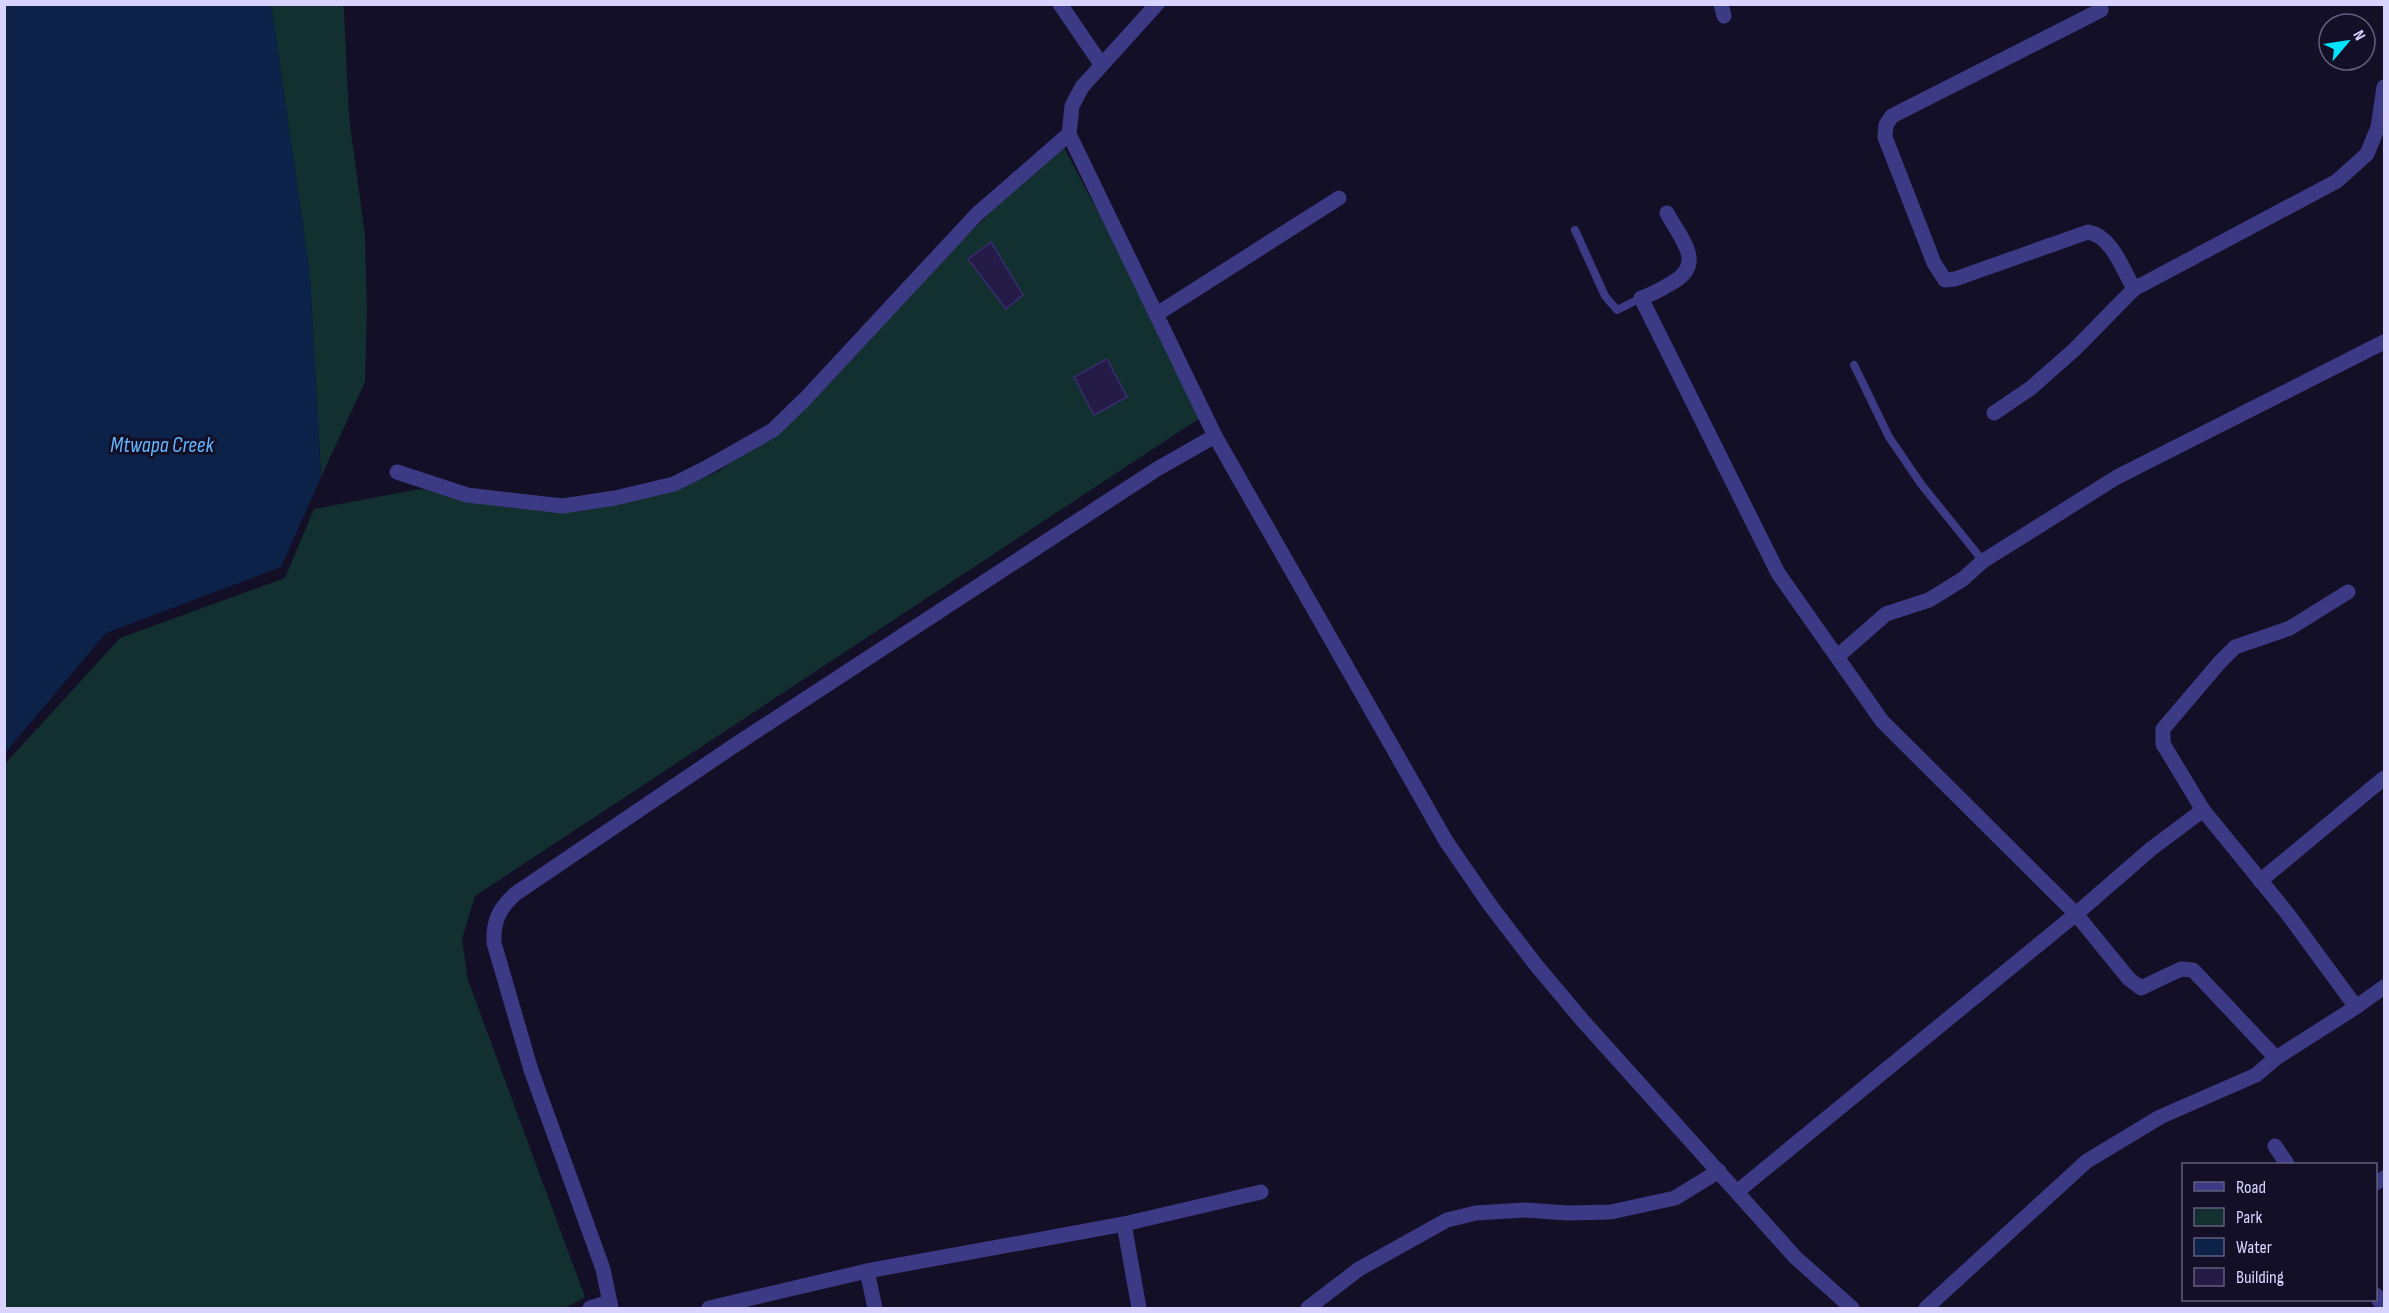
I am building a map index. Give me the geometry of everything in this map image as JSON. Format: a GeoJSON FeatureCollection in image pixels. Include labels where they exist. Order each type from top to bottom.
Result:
{"type":"FeatureCollection","features":[{"type":"Feature","properties":{"kind":"street"},"geometry":{"type":"LineString","coordinates":[[1060,4],[1101,64]]}},
{"type":"Feature","properties":{"kind":"street"},"geometry":{"type":"LineString","coordinates":[[1157,4],[1082,87],[1072,106],[1069,134],[1215,436],[1362,697],[1452,850],[1536,965],[1583,1021],[1795,1257],[1851,1308]]}},
{"type":"Feature","properties":{"kind":"street"},"geometry":{"type":"LineString","coordinates":[[2101,10],[1892,116],[1886,126],[1885,137],[1934,262],[1945,280],[1955,279],[2088,232],[2094,233],[2108,243],[2134,289]]}},
{"type":"Feature","properties":{"kind":"street"},"geometry":{"type":"LineString","coordinates":[[1994,413],[2031,388],[2074,350],[2134,289],[2337,180],[2367,154],[2378,127],[2385,87]]}},
{"type":"Feature","properties":{"kind":"street"},"geometry":{"type":"LineString","coordinates":[[397,472],[467,495],[563,506],[615,498],[674,484],[706,468],[773,430],[814,390],[976,214],[1069,134]]}},
{"type":"Feature","properties":{"kind":"street"},"geometry":{"type":"LineString","coordinates":[[1157,314],[1339,198]]}},
{"type":"Feature","properties":{"kind":"street"},"geometry":{"type":"LineString","coordinates":[[1667,213],[1690,255],[1691,263],[1686,274],[1655,294],[1641,298],[1778,573],[1882,721],[2076,914],[2128,979],[2141,988],[2181,969],[2193,970],[2276,1058]]}},
{"type":"Feature","properties":{"kind":"street"},"geometry":{"type":"LineString","coordinates":[[1838,656],[1886,614],[1929,600],[1963,579],[1983,561],[2117,477],[2385,342]]}},
{"type":"Feature","properties":{"kind":"street"},"geometry":{"type":"LineString","coordinates":[[590,1308],[611,1305],[603,1269],[531,1070],[494,943],[497,915],[504,904],[515,894],[735,745],[1157,469],[1215,436]]}},
{"type":"Feature","properties":{"kind":"street"},"geometry":{"type":"LineString","coordinates":[[2348,592],[2290,628],[2235,647],[2163,729],[2163,744],[2203,810],[2287,913],[2356,1008]]}},
{"type":"Feature","properties":{"kind":"street"},"geometry":{"type":"LineString","coordinates":[[2260,881],[2385,778]]}},
{"type":"Feature","properties":{"kind":"street"},"geometry":{"type":"LineString","coordinates":[[1738,1191],[2076,914],[2151,849],[2203,810]]}},
{"type":"Feature","properties":{"kind":"street"},"geometry":{"type":"LineString","coordinates":[[1926,1308],[2088,1161],[2160,1117],[2256,1075],[2276,1058],[2385,987]]}},
{"type":"Feature","properties":{"kind":"street"},"geometry":{"type":"LineString","coordinates":[[2275,1146],[2286,1163]]}},
{"type":"Feature","properties":{"kind":"street"},"geometry":{"type":"LineString","coordinates":[[1308,1308],[1359,1269],[1447,1220],[1476,1213],[1525,1210],[1568,1213],[1611,1212],[1675,1198],[1719,1171]]}},
{"type":"Feature","properties":{"kind":"street"},"geometry":{"type":"LineString","coordinates":[[709,1308],[867,1271],[1124,1224],[1261,1192]]}},
{"type":"Feature","properties":{"kind":"street"},"geometry":{"type":"LineString","coordinates":[[1124,1224],[1139,1308]]}},
{"type":"Feature","properties":{"kind":"street"},"geometry":{"type":"LineString","coordinates":[[867,1271],[875,1308]]}},
{"type":"Feature","properties":{"kind":"lane"},"geometry":{"type":"LineString","coordinates":[[1575,230],[1605,296],[1617,310],[1641,298]]}},
{"type":"Feature","properties":{"kind":"lane"},"geometry":{"type":"LineString","coordinates":[[1854,365],[1889,437],[1921,484],[1983,561]]}},
{"type":"Feature","properties":{"kind":"green space"},"geometry":{"type":"Polygon","coordinates":[[[269,5],[343,5],[344,10],[349,117],[365,236],[367,309],[365,382],[321,477],[310,275],[272,10],[269,5]]]}},
{"type":"Feature","properties":{"kind":"green space"},"geometry":{"type":"Polygon","coordinates":[[[1062,144],[1206,414],[475,896],[462,939],[468,980],[585,1297],[565,1308],[5,1308],[4,765],[120,638],[285,578],[314,509],[420,489],[512,508],[670,492],[717,472],[791,422],[970,232],[1062,144]]]}},
{"type":"Feature","properties":{"kind":"water","name":"Mtwapa Creek"},"geometry":{"type":"Polygon","coordinates":[[[5,4],[269,5],[272,10],[310,275],[321,477],[281,567],[106,633],[5,753],[5,4]]]}},
{"type":"Feature","properties":{"kind":"building"},"geometry":{"type":"Polygon","coordinates":[[[991,242],[1023,295],[1006,309],[968,259],[991,242]]]}},
{"type":"Feature","properties":{"kind":"building"},"geometry":{"type":"Polygon","coordinates":[[[1107,359],[1127,397],[1094,415],[1074,377],[1107,359]]]}}]}
